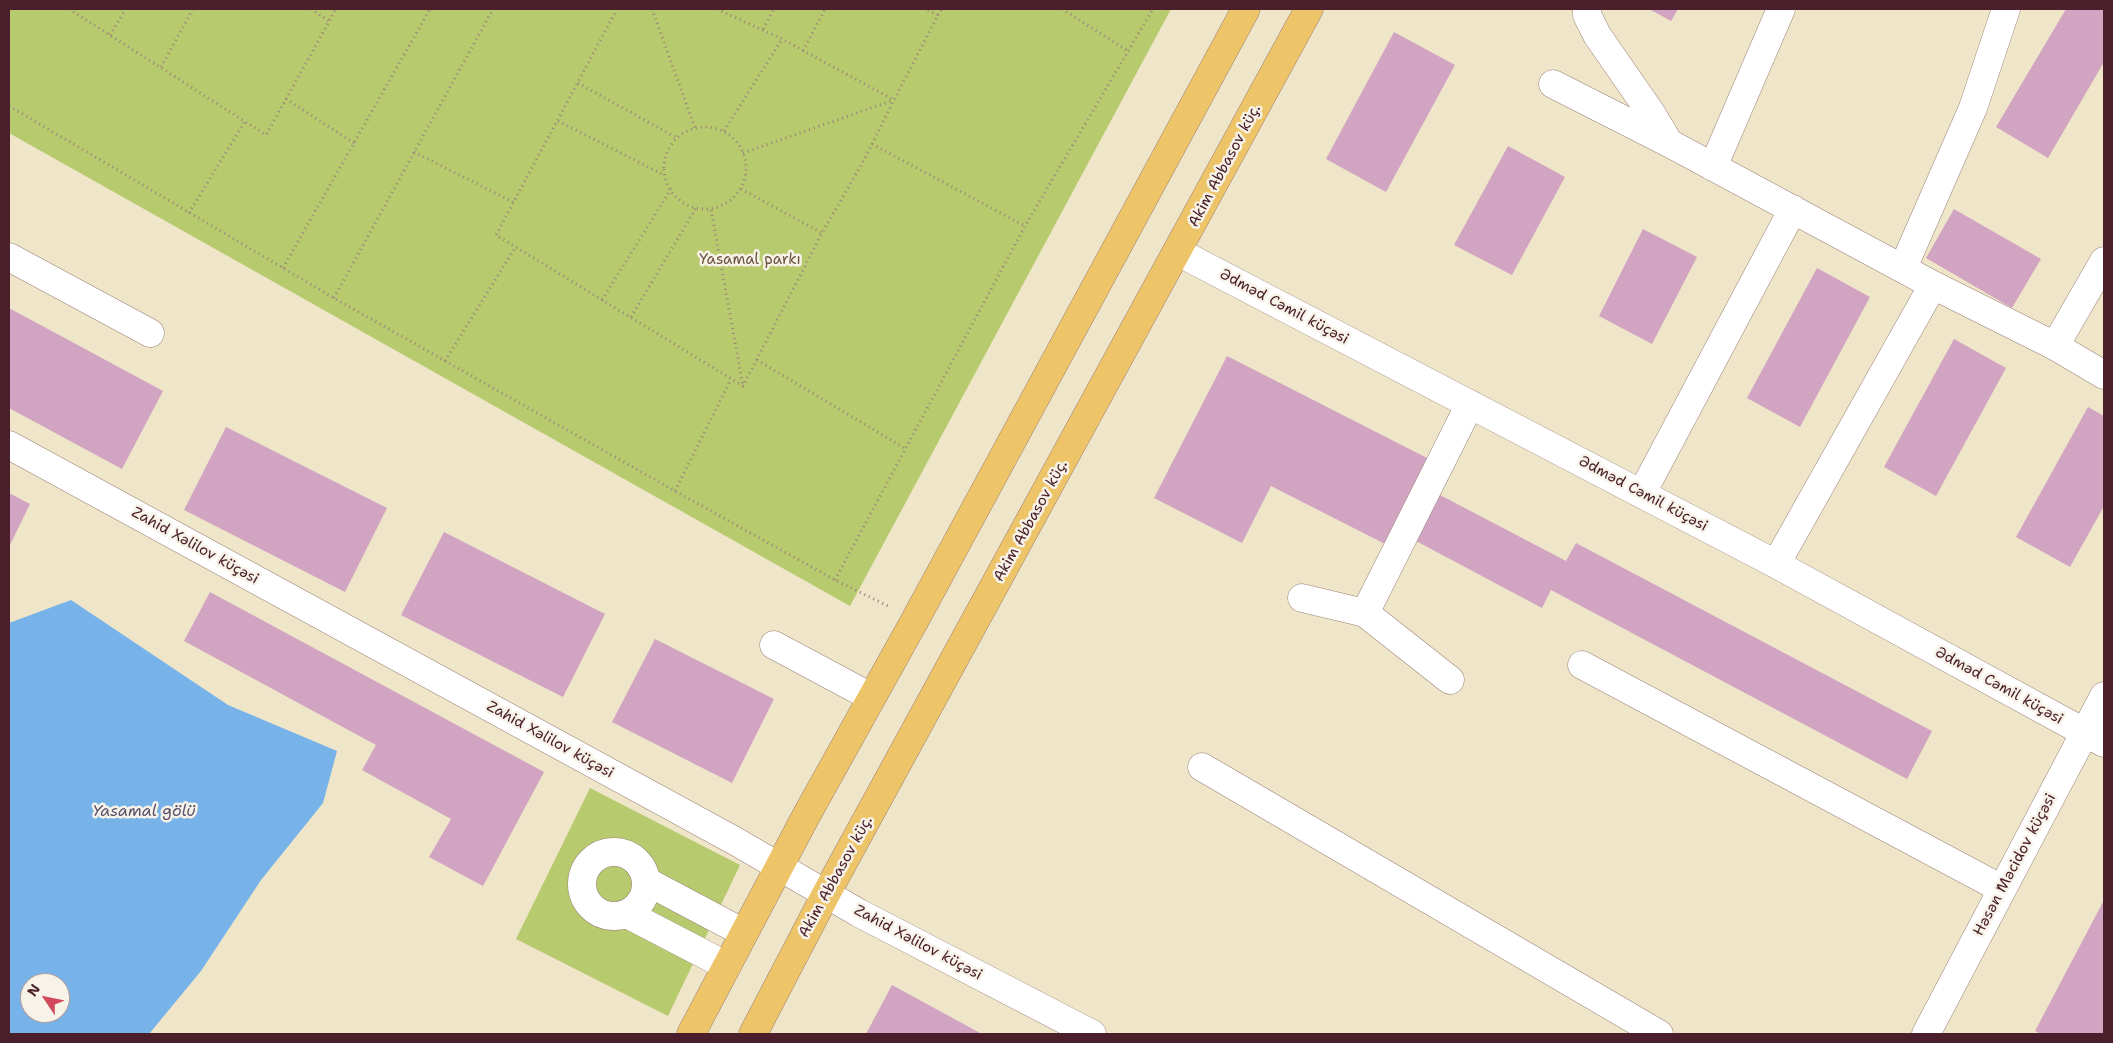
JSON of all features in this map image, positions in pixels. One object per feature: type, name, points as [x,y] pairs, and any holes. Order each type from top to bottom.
[{"type":"main road","points":[[691,1034],[778,867],[915,620],[1246,9]]},
{"type":"main road","name":"Akim Abbasov küç.","points":[[752,1034],[826,894],[1309,9]]},
{"type":"street","points":[[1586,9],[1597,35],[1651,113],[1668,143]]},
{"type":"street","points":[[1713,167],[1781,9]]},
{"type":"street","points":[[1903,268],[1973,108],[2006,9]]},
{"type":"street","points":[[1553,84],[1793,209],[1933,285],[2055,346],[2104,374]]},
{"type":"street","points":[[1642,493],[1793,209]]},
{"type":"street","name":"Ədməd Cəmil küçəsi","points":[[1178,252],[1776,564],[2094,738]]},
{"type":"street","points":[[9,257],[150,334]]},
{"type":"street","points":[[2055,346],[2104,261]]},
{"type":"street","points":[[1776,564],[1933,285]]},
{"type":"street","points":[[1365,613],[1470,404]]},
{"type":"street","name":"Zahid Xəlilov küçəsi","points":[[9,445],[826,894],[1092,1034]]},
{"type":"street","points":[[1302,598],[1365,613],[1450,680]]},
{"type":"street","points":[[774,645],[871,697]]},
{"type":"street","points":[[1582,665],[2002,889]]},
{"type":"street","name":"Həsən Məcidov küçəsi","points":[[1926,1034],[2002,889],[2094,738],[2104,696]]},
{"type":"street","points":[[1202,767],[1659,1034]]},
{"type":"street","points":[[609,852],[620,852],[639,862],[644,871],[646,881],[642,901],[627,914],[617,917],[606,916],[596,912],[588,904],[583,894],[581,883],[586,867],[598,856],[609,852]]},
{"type":"street","points":[[646,881],[744,933]]},
{"type":"street","points":[[627,914],[726,966]]},
{"type":"path","points":[[70,9],[266,134],[336,9]]},
{"type":"path","points":[[110,35],[126,9]]},
{"type":"path","points":[[161,67],[193,9]]},
{"type":"path","points":[[311,9],[330,21]]},
{"type":"path","points":[[283,268],[430,9]]},
{"type":"path","points":[[334,298],[493,9]]},
{"type":"path","points":[[617,9],[496,235],[743,386]]},
{"type":"path","points":[[652,9],[695,128]]},
{"type":"path","points":[[718,9],[782,39],[894,100]]},
{"type":"path","points":[[762,29],[774,9]]},
{"type":"path","points":[[803,51],[825,9]]},
{"type":"path","points":[[926,9],[938,15]]},
{"type":"path","points":[[937,9],[938,15]]},
{"type":"path","points":[[743,386],[822,233],[872,144],[942,9]]},
{"type":"path","points":[[1062,9],[1128,51]]},
{"type":"path","points":[[835,580],[1025,226],[1153,9]]},
{"type":"path","points":[[724,131],[782,39]]},
{"type":"path","points":[[578,84],[677,138]]},
{"type":"path","points":[[286,99],[354,142]]},
{"type":"path","points":[[743,153],[894,100]]},
{"type":"path","points":[[9,106],[334,298],[445,361],[835,580],[915,620]]},
{"type":"path","points":[[189,213],[245,120]]},
{"type":"path","points":[[558,122],[664,175]]},
{"type":"path","points":[[708,126],[724,131],[732,136],[743,153],[746,172],[741,189],[735,196],[711,210],[696,208],[683,203],[671,189],[664,175],[667,154],[677,138],[695,128],[708,126]]},
{"type":"path","points":[[872,144],[1025,226]]},
{"type":"path","points":[[414,152],[513,202]]},
{"type":"path","points":[[602,300],[671,189]]},
{"type":"path","points":[[741,189],[822,233]]},
{"type":"path","points":[[631,318],[696,208]]},
{"type":"path","points":[[711,210],[743,386]]},
{"type":"path","points":[[445,361],[515,248]]},
{"type":"path","points":[[757,360],[906,449]]},
{"type":"path","points":[[675,491],[731,379]]},
{"type":"green space","name":"Yasamal parkı","points":[[9,9],[1171,9],[850,606],[9,133]]},
{"type":"green space","points":[[590,788],[740,865],[668,1016],[516,939]]},
{"type":"water","name":"Yasamal gölü","points":[[71,600],[228,705],[337,751],[323,803],[261,880],[201,971],[149,1034],[9,1034],[9,623]]},
{"type":"building","points":[[1649,9],[1678,9],[1671,21]]},
{"type":"building","points":[[2066,9],[2104,9],[2104,62],[2048,158],[1996,127]]},
{"type":"building","points":[[1394,32],[1455,65],[1386,192],[1326,159]]},
{"type":"building","points":[[1508,146],[1565,177],[1512,275],[1454,245]]},
{"type":"building","points":[[1954,209],[2041,259],[2012,308],[1926,258]]},
{"type":"building","points":[[1643,229],[1697,257],[1652,344],[1599,316]]},
{"type":"building","points":[[1817,268],[1870,297],[1800,427],[1747,398]]},
{"type":"building","points":[[9,308],[163,391],[122,469],[9,408]]},
{"type":"building","points":[[1954,339],[2006,368],[1936,496],[1884,467]]},
{"type":"building","points":[[1227,356],[1429,459],[1385,544],[1271,486],[1242,543],[1154,498]]},
{"type":"building","points":[[2088,407],[2104,416],[2104,506],[2070,567],[2016,537]]},
{"type":"building","points":[[226,427],[387,508],[345,592],[184,510]]},
{"type":"building","points":[[9,493],[30,504],[9,547]]},
{"type":"building","points":[[1440,495],[1566,561],[1576,543],[1932,731],[1907,779],[1551,590],[1542,608],[1416,541]]},
{"type":"building","points":[[444,532],[605,614],[563,697],[401,615]]},
{"type":"building","points":[[210,592],[544,772],[483,886],[429,857],[451,819],[362,770],[376,745],[184,641]]},
{"type":"building","points":[[655,639],[774,699],[732,783],[612,722]]},
{"type":"building","points":[[2104,900],[2104,1034],[2041,1034],[2035,1031]]},
{"type":"building","points":[[892,985],[982,1034],[866,1034]]}]
